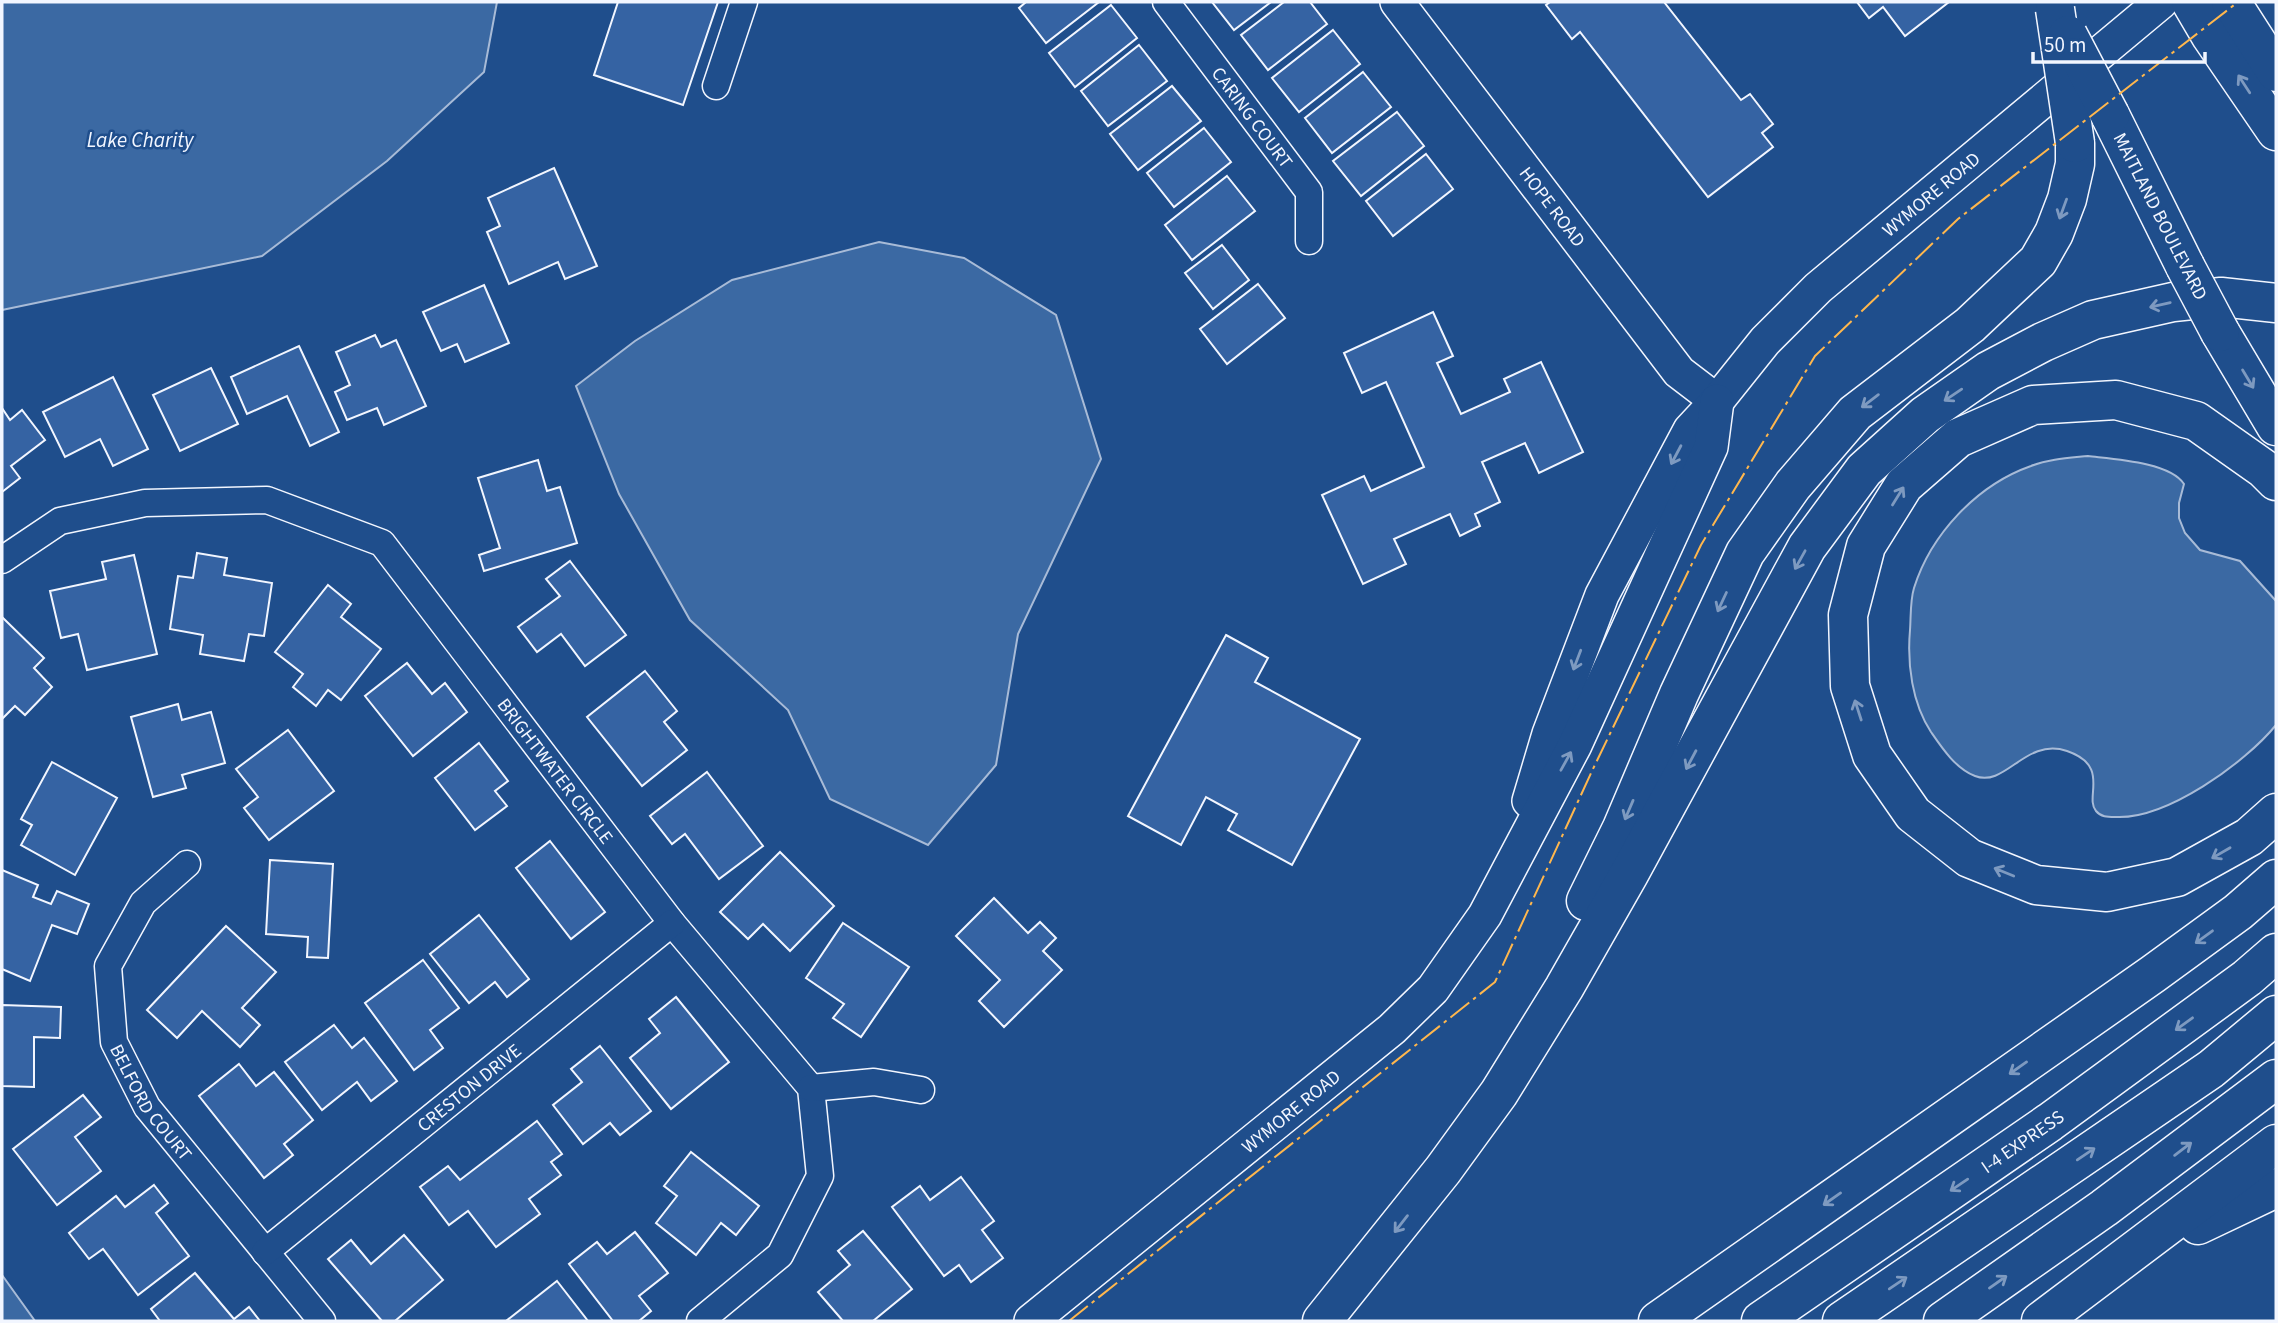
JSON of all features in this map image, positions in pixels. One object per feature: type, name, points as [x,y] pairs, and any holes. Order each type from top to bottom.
[{"type":"highway","points":[[2191,2],[2276,25]]},
{"type":"highway","points":[[1443,1170],[1552,972],[1622,828],[1679,694],[1745,553],[1793,485],[1855,413],[1970,325],[2038,261],[2054,233],[2067,199],[2075,164],[2075,142],[2053,5]]},
{"type":"highway","name":"MAITLAND BOULEVARD","points":[[2053,5],[2185,267],[2276,426]]},
{"type":"highway","points":[[2236,14],[2276,72]]},
{"type":"highway","points":[[2236,14],[2276,131]]},
{"type":"highway","points":[[1322,1321],[1443,1170],[1499,1093],[1564,988],[1629,874],[1807,547],[1864,470],[1925,415],[1988,371],[2093,320],[2173,302],[2221,297],[2276,303]]},
{"type":"highway","points":[[2276,481],[2264,469],[2196,421],[2116,400],[2033,405],[1958,438],[1904,485],[1866,546],[1848,615],[1850,687],[1872,755],[1913,814],[1969,858],[2036,885],[2107,892],[2177,877],[2249,837],[2276,813]]},
{"type":"highway","points":[[1658,1321],[2153,974],[2238,912],[2276,879]]},
{"type":"highway","name":"I-4 EXPRESS","points":[[1761,1321],[2050,1122],[2247,978],[2276,953]]},
{"type":"highway","points":[[1842,1321],[2211,1069],[2276,1015]]},
{"type":"highway","points":[[1942,1321],[2104,1208],[2276,1079]]},
{"type":"highway","points":[[2041,1321],[2276,1144]]},
{"type":"highway","points":[[2073,1299],[2198,1224],[2276,1188]]},
{"type":"main road","name":"HOPE ROAD","points":[[1397,2],[1679,372],[1717,401]]},
{"type":"main road","name":"WYMORE ROAD","points":[[1031,1321],[1392,1029],[1428,995],[1485,915],[1575,746],[1711,447],[1717,401],[1765,341],[1818,288],[2161,2]]},
{"type":"street","points":[[716,86],[744,2]]},
{"type":"street","name":"CARING COURT","points":[[1166,2],[1309,192],[1308,241]]},
{"type":"street","name":"BRIGHTWATER CIRCLE","points":[[2,560],[60,521],[145,503],[267,500],[382,543],[672,923],[811,1088]]},
{"type":"street","name":"BELFORD COURT","points":[[187,863],[142,903],[108,966],[114,1042],[147,1107],[322,1321]]},
{"type":"street","name":"CRESTON DRIVE","points":[[265,1252],[672,923]]},
{"type":"street","points":[[700,1321],[780,1255],[820,1176],[811,1088],[874,1082],[921,1090]]},
{"type":"water","name":"Lake Charity","points":[[2,2],[497,2],[484,72],[387,161],[262,256],[2,310]]},
{"type":"water","points":[[879,242],[964,258],[1056,315],[1101,459],[1018,634],[996,765],[928,845],[830,799],[788,710],[690,620],[619,494],[576,386],[635,341],[732,280]]},
{"type":"water","points":[[2088,456],[2154,466],[2177,477],[2184,484],[2179,503],[2179,518],[2185,533],[2200,550],[2240,561],[2276,601],[2276,725],[2225,772],[2180,799],[2135,815],[2109,817],[2098,813],[2093,805],[2094,781],[2088,765],[2080,757],[2067,751],[2039,751],[2007,770],[1986,778],[1968,773],[1945,751],[1931,732],[1919,709],[1910,670],[1913,593],[1922,568],[1944,531],[1975,499],[2011,474],[2045,462]]},
{"type":"water","points":[[2,1275],[35,1321],[2,1321]]},
{"type":"building","points":[[618,2],[718,2],[683,105],[594,75]]},
{"type":"building","points":[[1026,2],[1099,2],[1046,43],[1019,8]]},
{"type":"building","points":[[1212,2],[1271,2],[1234,30]]},
{"type":"building","points":[[1284,2],[1310,2],[1327,24],[1268,70],[1241,35]]},
{"type":"building","points":[[1550,2],[1664,2],[1741,100],[1750,94],[1773,124],[1762,133],[1773,147],[1708,197],[1580,32],[1572,39],[1546,5]]},
{"type":"building","points":[[1857,2],[1949,2],[1905,36],[1883,7],[1869,18]]},
{"type":"building","points":[[1111,5],[1137,38],[1075,87],[1049,53]]},
{"type":"building","points":[[1333,30],[1360,64],[1299,112],[1272,78]]},
{"type":"building","points":[[1139,45],[1167,81],[1108,126],[1081,91]]},
{"type":"building","points":[[1363,72],[1391,107],[1332,153],[1305,118]]},
{"type":"building","points":[[1172,86],[1201,121],[1138,170],[1110,134]]},
{"type":"building","points":[[1397,112],[1424,146],[1361,196],[1333,161]]},
{"type":"building","points":[[1204,128],[1231,162],[1174,207],[1147,173]]},
{"type":"building","points":[[1426,154],[1453,189],[1393,236],[1366,201]]},
{"type":"building","points":[[554,168],[597,266],[565,279],[558,262],[509,284],[487,232],[500,226],[488,198]]},
{"type":"building","points":[[1227,176],[1255,211],[1192,260],[1165,225]]},
{"type":"building","points":[[1222,245],[1249,280],[1213,309],[1185,273]]},
{"type":"building","points":[[1258,284],[1285,318],[1227,364],[1200,329]]},
{"type":"building","points":[[484,285],[509,343],[465,362],[457,344],[441,351],[423,312]]},
{"type":"building","points":[[1433,312],[1453,356],[1437,363],[1461,414],[1510,392],[1504,379],[1541,362],[1583,452],[1539,473],[1525,443],[1482,462],[1500,502],[1475,514],[1480,526],[1460,536],[1450,514],[1394,539],[1406,564],[1363,584],[1322,495],[1364,476],[1371,491],[1424,467],[1386,382],[1362,393],[1344,353]]},
{"type":"building","points":[[375,335],[381,347],[396,340],[426,406],[384,425],[377,408],[347,420],[335,392],[350,385],[336,352]]},
{"type":"building","points":[[299,346],[339,432],[310,446],[287,396],[247,414],[231,377]]},
{"type":"building","points":[[211,368],[238,424],[180,451],[153,395]]},
{"type":"building","points":[[113,377],[148,449],[113,466],[100,439],[65,457],[43,412]]},
{"type":"building","points":[[2,408],[10,420],[22,410],[45,440],[11,466],[20,478],[2,492]]},
{"type":"building","points":[[538,460],[547,491],[560,487],[577,543],[484,571],[479,555],[500,548],[478,478]]},
{"type":"building","points":[[197,553],[227,558],[224,575],[272,583],[264,636],[249,634],[244,661],[200,654],[203,635],[170,629],[178,576],[193,578]]},
{"type":"building","points":[[134,555],[157,654],[87,670],[78,634],[61,638],[50,591],[106,579],[102,562]]},
{"type":"building","points":[[570,561],[626,635],[585,666],[561,634],[537,652],[518,627],[560,596],[546,579]]},
{"type":"building","points":[[328,585],[351,604],[341,617],[381,649],[341,700],[328,690],[316,706],[293,687],[303,674],[275,652]]},
{"type":"building","points":[[2,617],[44,658],[34,668],[52,687],[25,715],[15,706],[2,719]]},
{"type":"building","points":[[1226,635],[1268,658],[1255,682],[1360,739],[1292,865],[1228,830],[1237,814],[1206,797],[1181,845],[1128,816]]},
{"type":"building","points":[[407,663],[432,694],[445,683],[467,712],[413,756],[365,696]]},
{"type":"building","points":[[645,671],[677,711],[664,722],[687,750],[642,786],[587,717]]},
{"type":"building","points":[[178,704],[182,720],[211,712],[225,763],[182,775],[186,788],[153,797],[131,717]]},
{"type":"building","points":[[288,730],[334,791],[269,840],[244,808],[258,797],[236,769]]},
{"type":"building","points":[[479,743],[508,781],[495,791],[507,806],[475,830],[435,778]]},
{"type":"building","points":[[52,762],[117,798],[75,875],[21,845],[32,825],[21,819]]},
{"type":"building","points":[[707,772],[763,846],[719,879],[685,834],[672,844],[650,816]]},
{"type":"building","points":[[550,841],[605,912],[571,939],[516,868]]},
{"type":"building","points":[[780,852],[834,906],[790,951],[763,924],[748,939],[720,912]]},
{"type":"building","points":[[270,860],[333,864],[328,958],[307,957],[308,937],[266,934]]},
{"type":"building","points":[[2,870],[38,885],[33,897],[51,904],[57,891],[89,904],[77,934],[52,925],[30,981],[2,969]]},
{"type":"building","points":[[994,898],[1028,933],[1040,922],[1056,938],[1043,951],[1062,970],[1004,1027],[979,1001],[1000,980],[956,936]]},
{"type":"building","points":[[479,915],[529,979],[507,997],[495,982],[469,1003],[430,954]]},
{"type":"building","points":[[843,923],[909,967],[861,1037],[833,1018],[844,1004],[806,978]]},
{"type":"building","points":[[226,926],[276,972],[242,1008],[260,1025],[240,1047],[202,1011],[177,1038],[147,1010]]},
{"type":"building","points":[[423,960],[459,1008],[430,1030],[443,1048],[414,1070],[365,1003]]},
{"type":"building","points":[[676,997],[729,1062],[671,1109],[630,1058],[660,1033],[649,1019]]},
{"type":"building","points":[[2,1005],[61,1007],[60,1038],[34,1037],[34,1087],[2,1086]]},
{"type":"building","points":[[334,1025],[352,1048],[364,1038],[397,1081],[371,1101],[357,1082],[322,1110],[285,1062]]},
{"type":"building","points":[[600,1046],[651,1111],[620,1135],[610,1123],[583,1144],[553,1105],[582,1082],[571,1069]]},
{"type":"building","points":[[239,1064],[256,1086],[274,1072],[313,1120],[284,1144],[293,1155],[264,1178],[199,1096]]},
{"type":"building","points":[[83,1095],[101,1117],[75,1137],[101,1171],[57,1205],[13,1149]]},
{"type":"building","points":[[537,1121],[562,1154],[551,1162],[561,1175],[529,1199],[540,1214],[496,1247],[468,1211],[449,1225],[420,1187],[448,1166],[460,1180]]},
{"type":"building","points":[[691,1152],[759,1206],[736,1235],[721,1223],[696,1255],[656,1223],[677,1196],[664,1186]]},
{"type":"building","points":[[961,1177],[994,1221],[982,1230],[1003,1258],[971,1282],[959,1265],[944,1276],[892,1207],[920,1186],[930,1200]]},
{"type":"building","points":[[154,1185],[168,1203],[156,1213],[189,1256],[138,1295],[103,1249],[89,1259],[69,1233],[116,1196],[125,1207]]},
{"type":"building","points":[[863,1231],[912,1289],[873,1321],[843,1321],[818,1292],[850,1265],[838,1251]]},
{"type":"building","points":[[635,1232],[668,1273],[639,1296],[651,1311],[639,1321],[613,1321],[569,1264],[597,1242],[607,1254]]},
{"type":"building","points":[[404,1235],[443,1280],[395,1321],[382,1321],[328,1259],[351,1240],[371,1264]]},
{"type":"building","points":[[195,1273],[234,1319],[249,1307],[260,1321],[160,1321],[151,1309]]},
{"type":"building","points":[[557,1281],[588,1321],[506,1321]]},
{"type":"power","points":[[1069,1321],[1495,982],[1592,771],[1701,545],[1815,356],[1958,219],[2238,2]]}]
